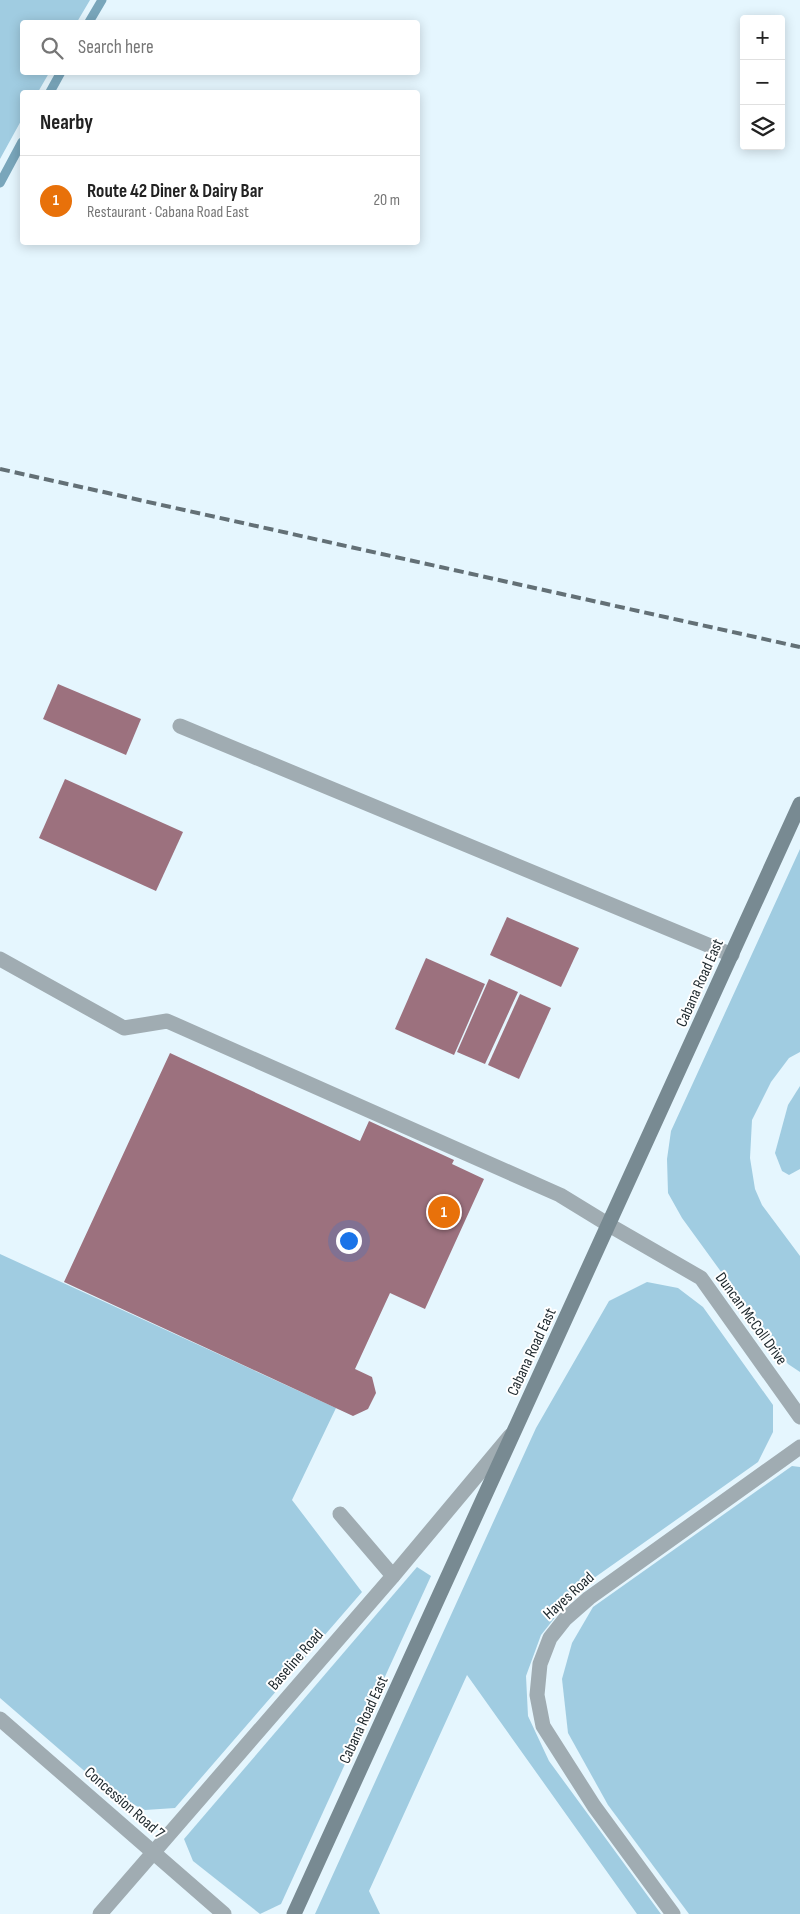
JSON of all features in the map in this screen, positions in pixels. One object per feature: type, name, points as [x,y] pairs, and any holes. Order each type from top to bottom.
[{"type":"main road","name":"Cabana Road East","points":[[294,1914],[800,804]]},
{"type":"street","points":[[180,726],[732,955]]},
{"type":"street","name":"Duncan McColl Drive","points":[[0,959],[124,1028],[167,1020],[560,1195],[701,1278],[800,1417]]},
{"type":"street","name":"Baseline Road","points":[[100,1914],[393,1576],[517,1428]]},
{"type":"street","name":"Hayes Road","points":[[673,1914],[594,1806],[543,1726],[537,1695],[540,1664],[550,1638],[565,1619],[589,1598],[800,1447]]},
{"type":"street","points":[[340,1514],[393,1576]]},
{"type":"street","name":"Concession Road 7","points":[[0,1719],[224,1914]]},
{"type":"shaded area","points":[[0,0],[90,0],[78,20],[20,20],[20,75],[48,75],[39,90],[20,90],[20,123],[0,159]]},
{"type":"shaded area","points":[[800,849],[800,1052],[789,1058],[771,1082],[752,1120],[750,1158],[755,1189],[762,1205],[800,1256],[800,1372],[788,1364],[682,1218],[668,1193],[667,1159],[671,1131]]},
{"type":"shaded area","points":[[800,1086],[800,1169],[789,1175],[782,1171],[775,1153],[788,1105]]},
{"type":"shaded area","points":[[0,1254],[336,1408],[292,1500],[362,1592],[175,1808],[145,1810],[111,1794],[0,1698]]},
{"type":"shaded area","points":[[647,1282],[678,1288],[703,1307],[773,1405],[773,1432],[758,1462],[577,1590],[541,1635],[526,1676],[528,1716],[549,1761],[661,1914],[637,1914],[467,1675],[369,1891],[380,1914],[315,1914],[536,1428],[609,1301]]},
{"type":"shaded area","points":[[792,1466],[800,1467],[800,1914],[689,1914],[608,1805],[568,1733],[562,1679],[572,1643],[593,1607]]},
{"type":"shaded area","points":[[417,1567],[431,1576],[281,1904],[260,1914],[193,1861],[184,1839]]},
{"type":"building","points":[[58,684],[141,719],[126,755],[43,719]]},
{"type":"building","points":[[65,779],[183,832],[156,891],[39,838]]},
{"type":"building","points":[[507,917],[579,948],[561,987],[490,955]]},
{"type":"building","points":[[426,958],[485,984],[454,1055],[395,1029]]},
{"type":"building","points":[[489,979],[518,992],[485,1064],[457,1052]]},
{"type":"building","points":[[520,994],[551,1008],[519,1079],[488,1065]]},
{"type":"building","points":[[170,1053],[360,1141],[369,1121],[454,1160],[452,1164],[484,1179],[425,1309],[390,1293],[355,1369],[372,1377],[376,1393],[368,1409],[353,1416],[64,1282]]},
{"type":"waterway","points":[[90,20],[102,0]]},
{"type":"waterway","points":[[51,90],[59,75]]},
{"type":"waterway","points":[[0,183],[20,146]]},
{"type":"railway","points":[[0,469],[800,647]]},
{"type":"place","name":"Route 42 Diner & Dairy Bar","points":[[444,1212]]}]
